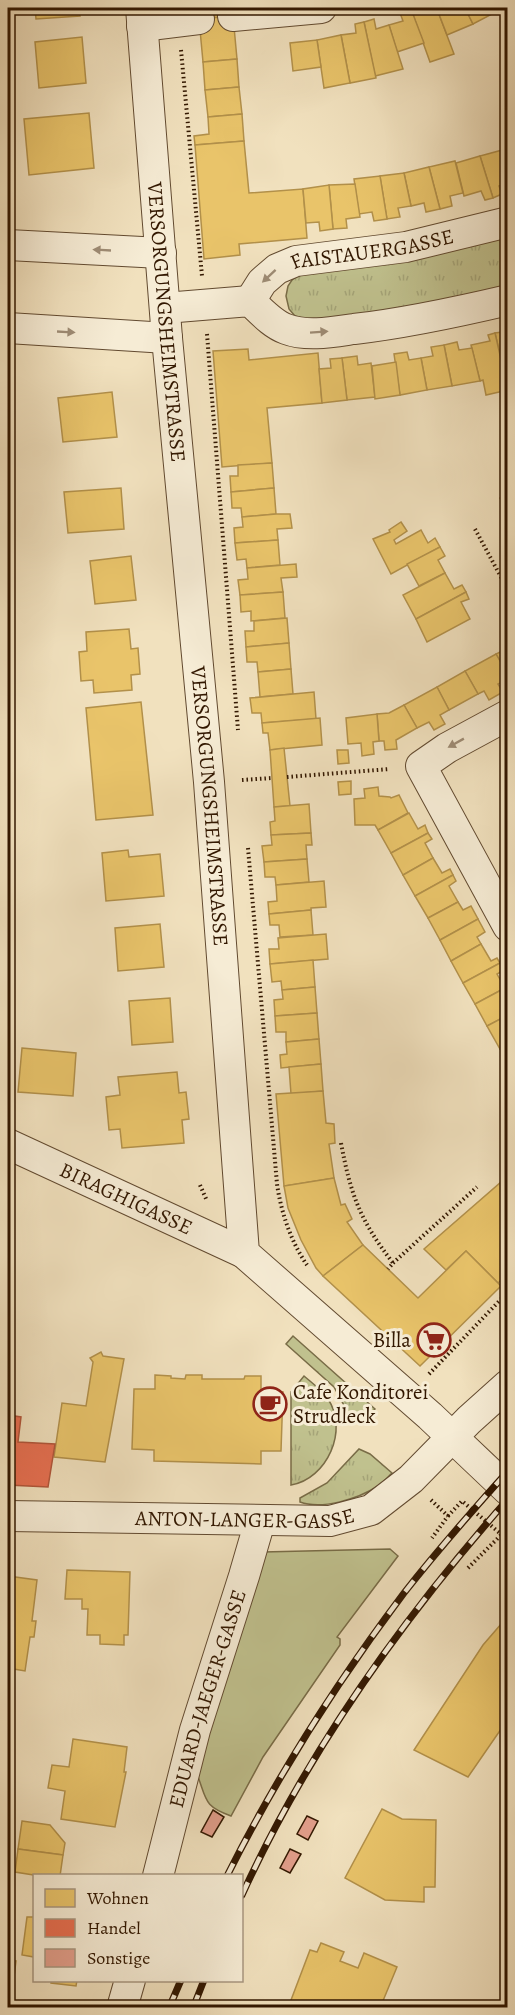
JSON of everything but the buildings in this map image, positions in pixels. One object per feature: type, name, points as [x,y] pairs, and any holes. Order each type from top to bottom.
[{"type":"street","points":[[233,16],[321,8]]},
{"type":"street","points":[[141,17],[189,21]]},
{"type":"street","name":"VERSORGUNGSHEIMSTRASSE","points":[[141,17],[167,338],[209,782],[244,1253]]},
{"type":"street","name":"FAISTAUERGASSE","points":[[250,301],[262,282],[270,275],[277,269],[296,261],[406,247],[507,222]]},
{"type":"street","points":[[8,245],[161,253]]},
{"type":"street","points":[[165,308],[250,301],[272,321],[286,329],[308,333],[384,326],[507,300]]},
{"type":"street","points":[[8,328],[167,338]]},
{"type":"street","points":[[507,715],[447,748],[421,766],[507,926]]},
{"type":"street","name":"BIRAGHIGASSE","points":[[8,1144],[244,1253]]},
{"type":"street","points":[[244,1253],[452,1437],[507,1490]]},
{"type":"street","name":"ANTON-LANGER-GASSE","points":[[8,1516],[330,1521],[371,1510],[411,1479],[507,1385]]},
{"type":"street","name":"EDUARD-JAEGER-GASSE","points":[[158,1874],[195,1730],[260,1521]]},
{"type":"street","points":[[122,2007],[129,1982]]},
{"type":"path","points":[[189,21],[205,304],[238,733]]},
{"type":"path","points":[[475,529],[507,590]]},
{"type":"path","points":[[287,777],[421,766]]},
{"type":"path","points":[[243,792],[242,780],[272,778]]},
{"type":"path","points":[[247,839],[277,1184],[293,1240],[308,1266]]},
{"type":"path","points":[[340,1143],[348,1182],[360,1214],[393,1263]]},
{"type":"path","points":[[388,1269],[477,1187]]},
{"type":"path","points":[[424,1378],[507,1292]]},
{"type":"path","points":[[448,1516],[462,1501],[507,1540]]},
{"type":"path","points":[[468,1568],[507,1528]]},
{"type":"green space","points":[[507,234],[507,286],[444,302],[328,321],[295,316],[289,309],[286,296],[288,286],[300,274]]},
{"type":"green space","points":[[293,1336],[375,1409],[365,1418],[352,1420],[334,1387],[286,1344]]},
{"type":"green space","points":[[304,1376],[328,1399],[334,1411],[335,1438],[331,1451],[315,1473],[304,1481],[291,1485],[291,1392]]},
{"type":"green space","points":[[359,1449],[370,1454],[392,1473],[378,1486],[350,1499],[319,1505],[300,1502],[300,1498],[327,1483]]},
{"type":"green space","points":[[390,1549],[398,1556],[337,1637],[340,1639],[340,1645],[263,1757],[231,1816],[215,1809],[207,1801],[197,1774],[263,1552]]},
{"type":"railway","points":[[228,1874],[287,1766],[355,1661],[416,1577],[508,1471]]},
{"type":"railway","points":[[243,1893],[297,1789],[327,1737],[360,1687],[431,1591],[508,1499]]},
{"type":"railway","points":[[169,2008],[180,1982]]},
{"type":"railway","points":[[193,2008],[203,1982]]},
{"type":"place","name":"Billa","points":[[434,1340]]},
{"type":"place","name":"Cafe Konditorei Strudleck","points":[[270,1404]]}]
